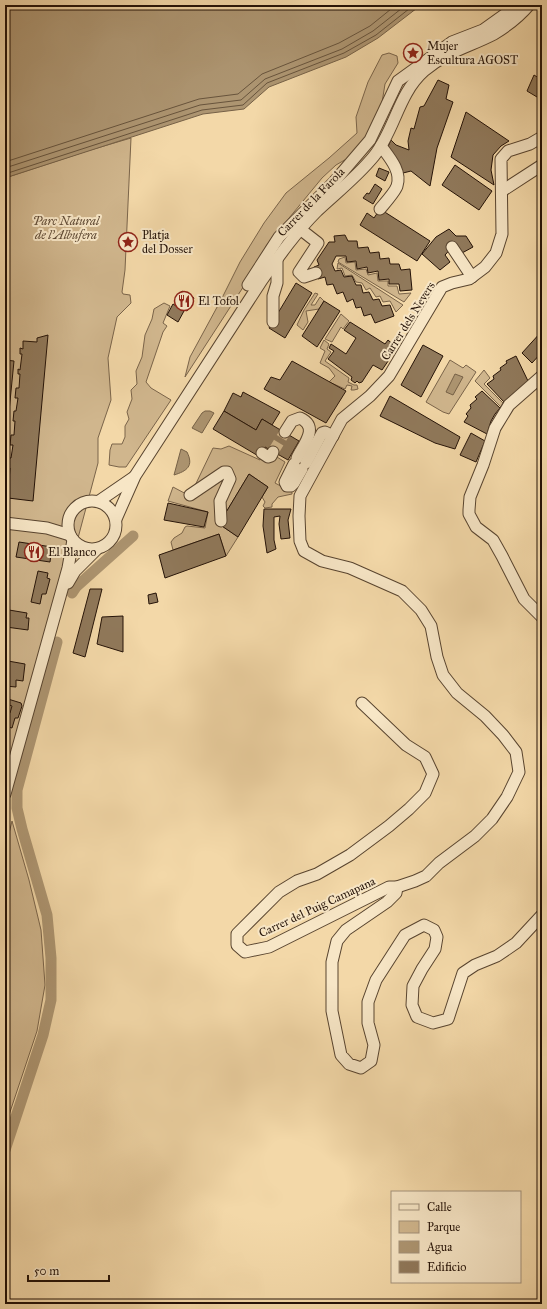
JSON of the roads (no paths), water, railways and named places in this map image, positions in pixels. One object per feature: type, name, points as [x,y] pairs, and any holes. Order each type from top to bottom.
[{"type":"street","points":[[248,285],[279,237],[334,182],[370,140],[398,81],[452,42],[483,30],[516,5]]},
{"type":"street","name":"Carrer de la Farola","points":[[135,476],[277,259],[300,229],[365,166],[381,146],[404,96],[423,72],[448,53],[485,38],[503,28],[513,21],[529,5]]},
{"type":"street","name":"Carrer dels Nevers","points":[[398,887],[426,876],[439,863],[474,836],[492,819],[507,796],[519,772],[516,752],[503,735],[485,716],[456,693],[443,675],[437,657],[431,626],[421,610],[402,591],[350,568],[322,561],[304,551],[300,541],[300,496],[342,419],[370,396],[389,376],[442,287],[452,282],[469,279],[485,267],[496,252],[502,234],[501,159],[508,151],[530,144],[542,136]]},
{"type":"street","points":[[380,209],[397,186],[398,176],[395,166],[381,146]]},
{"type":"street","points":[[502,191],[542,165]]},
{"type":"street","points":[[300,229],[318,243],[299,272],[304,277],[316,273]]},
{"type":"street","points":[[452,247],[472,277]]},
{"type":"street","points":[[273,322],[273,296],[277,283],[277,259]]},
{"type":"street","points":[[542,376],[509,405],[495,428],[483,465],[470,497],[469,510],[469,514],[476,527],[492,540],[502,556],[524,599],[542,617]]},
{"type":"street","points":[[285,432],[292,421],[300,418],[305,420],[310,428],[300,463],[322,433],[325,432],[332,436]]},
{"type":"street","points":[[262,453],[268,457],[274,452]]},
{"type":"street","points":[[190,495],[224,472],[227,472],[230,479],[220,501],[221,521]]},
{"type":"street","points":[[99,501],[135,476]]},
{"type":"street","points":[[116,519],[135,476]]},
{"type":"street","points":[[5,794],[68,568],[71,537],[68,526],[69,516],[78,505],[84,502],[92,500],[99,501],[110,508],[116,519],[117,527],[115,534],[111,541],[97,549],[75,571],[60,598]]},
{"type":"street","points":[[46,528],[69,516]]},
{"type":"street","points":[[5,523],[46,528],[71,537],[83,547],[97,549]]},
{"type":"street","name":"Carrer del Puig Camapana","points":[[362,703],[406,745],[425,757],[433,774],[425,793],[389,826],[350,855],[317,874],[297,881],[278,892],[237,934],[237,945],[245,952],[269,947],[389,887],[398,887]]},
{"type":"street","points":[[398,887],[396,893],[387,902],[346,930],[337,942],[332,962],[332,1011],[341,1055],[349,1064],[361,1068],[371,1061],[374,1045],[368,1023],[368,1002],[373,987],[405,936],[424,925],[434,930],[437,937],[435,949],[422,968],[413,986],[412,1005],[417,1017],[433,1023],[448,1019],[463,973],[475,965],[497,956],[516,943],[542,915]]},
{"type":"water","points":[[5,5],[421,5],[378,38],[346,57],[269,87],[244,109],[203,114],[5,178]]},
{"type":"water","points":[[455,374],[463,377],[453,395],[446,392]]},
{"type":"water","points":[[205,411],[214,413],[202,433],[192,428]]},
{"type":"water","points":[[181,449],[187,452],[190,461],[186,470],[174,475]]},
{"type":"waterway","points":[[72,593],[76,587],[133,536]]},
{"type":"waterway","points":[[5,1150],[43,1035],[51,1000],[51,958],[47,915],[22,829],[17,808],[17,790],[57,642]]},
{"type":"tunnel","points":[[273,452],[285,432]]},
{"type":"place","name":"Mujer Escultura AGOST","points":[[413,53]]},
{"type":"place","name":"Platja del Dosser","points":[[128,242]]},
{"type":"place","name":"El Tofol","points":[[184,301]]},
{"type":"place","name":"El Blanco","points":[[34,552]]},
{"type":"park label","name":"Parc Natural de l'Albufera","points":[[66,228]]}]
